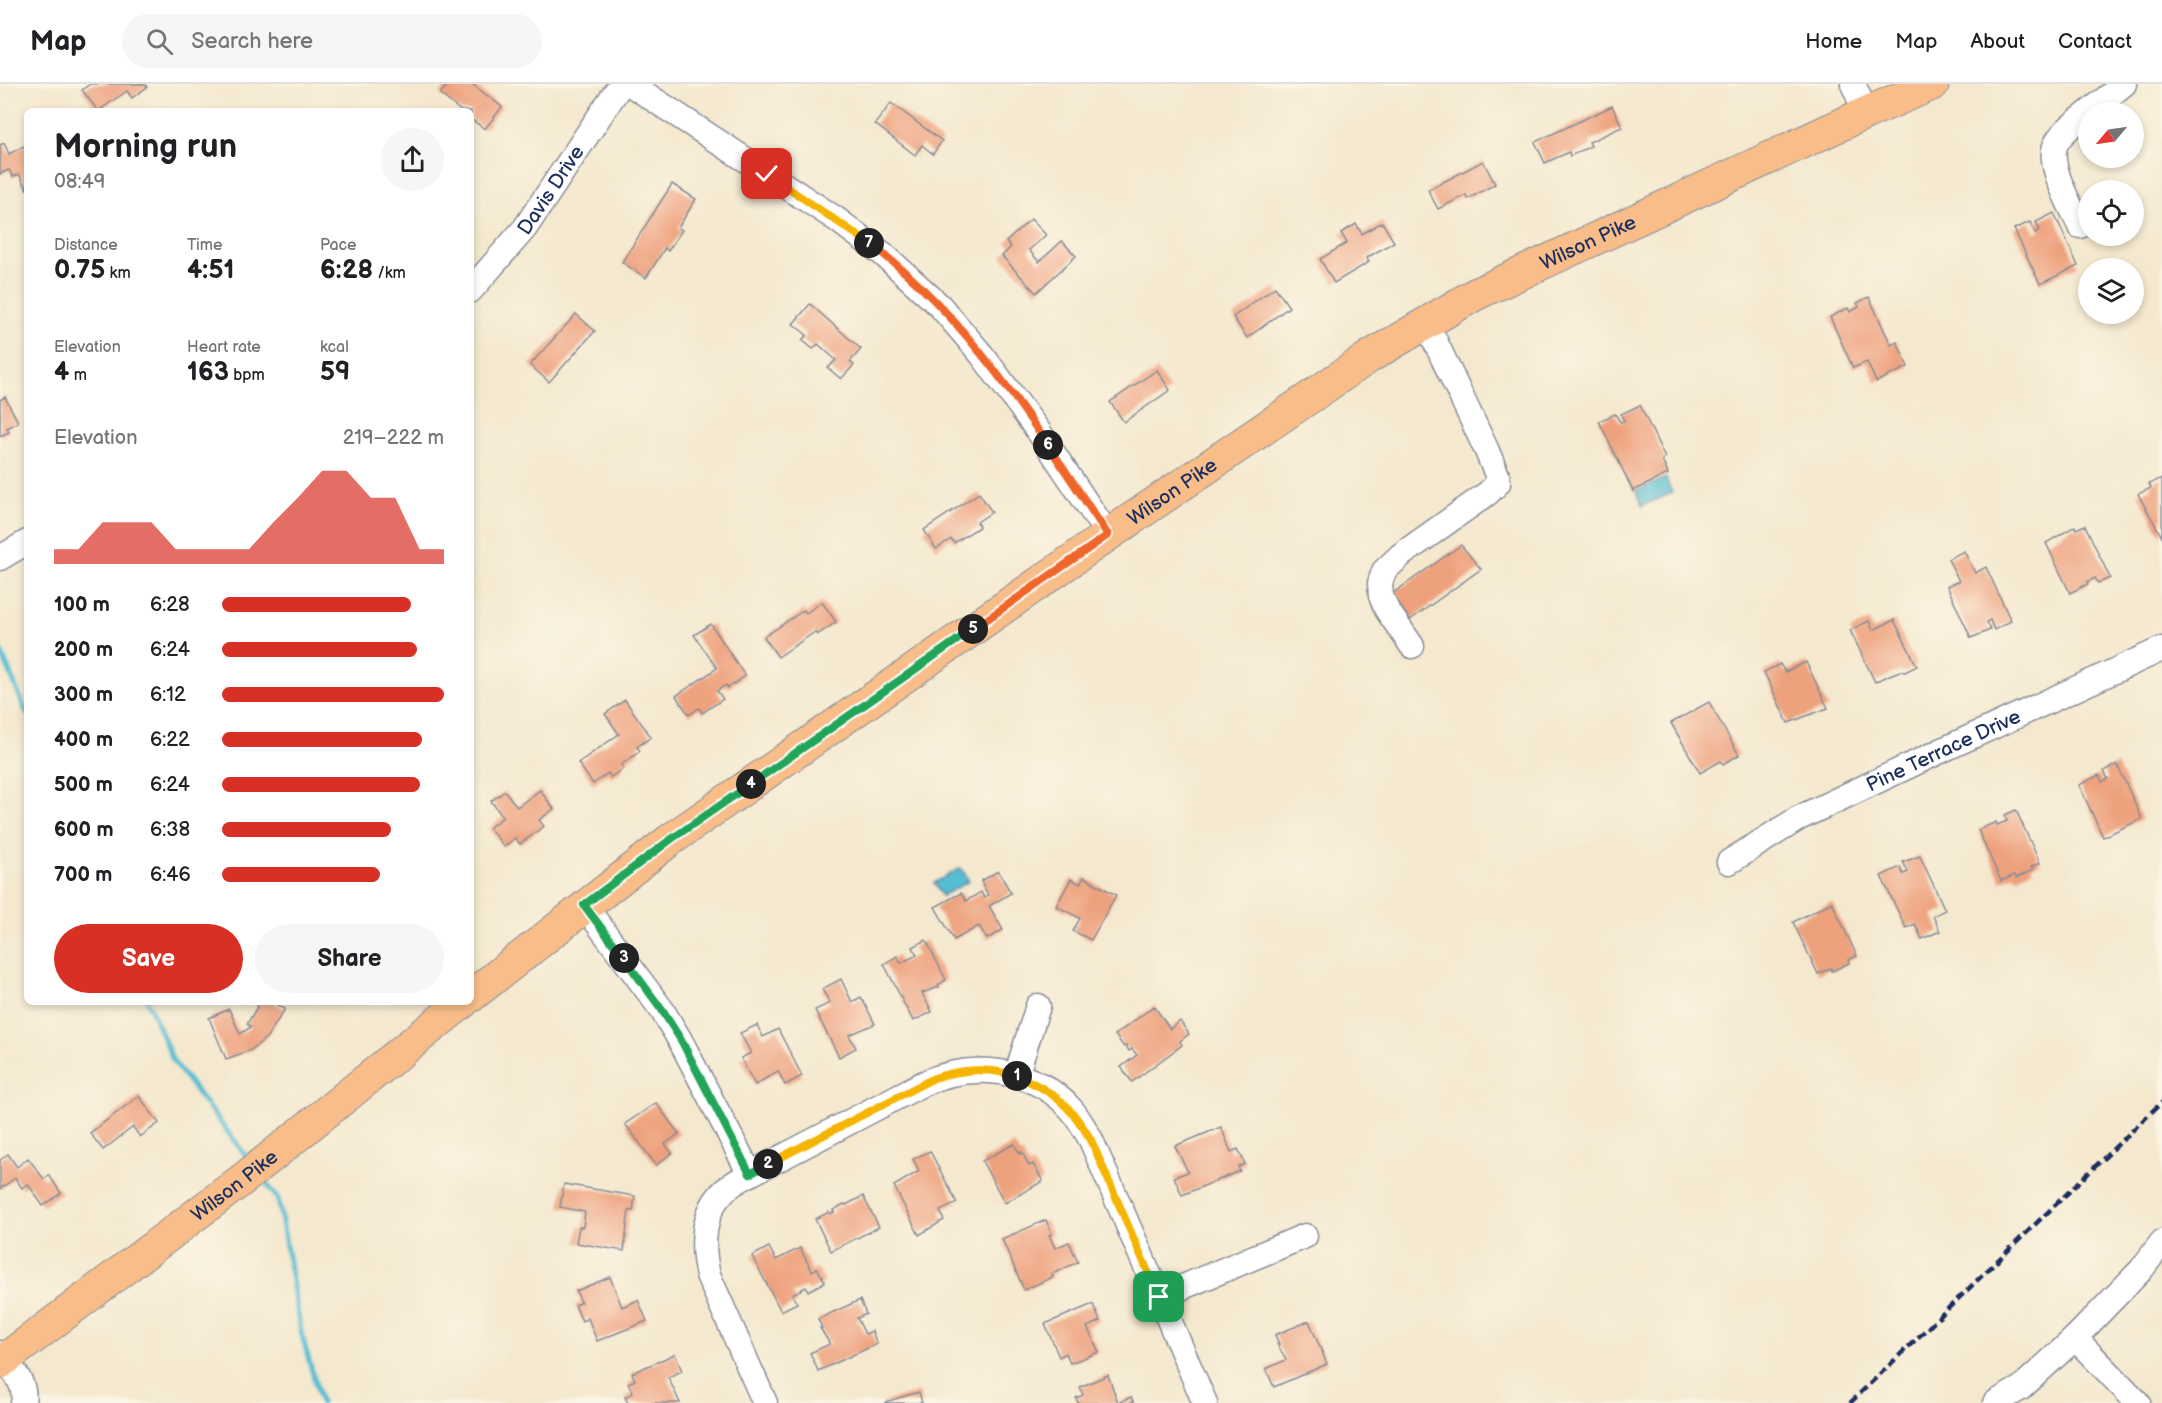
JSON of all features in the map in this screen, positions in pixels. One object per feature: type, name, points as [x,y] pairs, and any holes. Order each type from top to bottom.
[{"type":"main road","name":"Wilson Pike","points":[[474,994],[584,905],[670,840],[1108,535],[1369,357],[1474,295],[1933,84]]},
{"type":"main road","name":"Wilson Pike","points":[[1,1358],[256,1169],[459,1005]]},
{"type":"street","name":"Davis Drive","points":[[474,287],[525,228],[621,84]]},
{"type":"street","points":[[630,84],[836,219],[883,254],[940,306],[982,356],[1039,432],[1108,535]]},
{"type":"street","points":[[1853,84],[1866,113]]},
{"type":"street","points":[[2102,102],[2124,84]]},
{"type":"street","points":[[2078,122],[2065,132],[2055,146],[2054,158],[2056,170],[2078,221]]},
{"type":"street","points":[[1412,645],[1387,610],[1381,596],[1380,583],[1384,571],[1401,555],[1488,493],[1498,483],[1497,474],[1426,322]]},
{"type":"street","points":[[0,558],[24,544]]},
{"type":"street","name":"Pine Terrace Drive","points":[[1729,862],[1799,818],[2162,649]]},
{"type":"street","points":[[584,905],[662,1010],[681,1040],[750,1174]]},
{"type":"street","points":[[1016,1076],[1038,1006]]},
{"type":"street","points":[[765,1403],[708,1275],[703,1248],[709,1215],[716,1201],[728,1188],[750,1174],[934,1078],[959,1071],[978,1070],[991,1070],[1016,1076],[1043,1088],[1070,1108],[1080,1122],[1091,1140],[1204,1403]]},
{"type":"street","points":[[1159,1297],[1305,1236]]},
{"type":"street","points":[[1995,1403],[2029,1396],[2075,1338],[2130,1282],[2162,1242]]},
{"type":"street","points":[[2075,1338],[2138,1403]]},
{"type":"street","points":[[1,1358],[24,1388],[23,1403]]},
{"type":"water","points":[[1666,478],[1672,493],[1642,506],[1636,491]]},
{"type":"water","points":[[961,868],[969,881],[942,896],[934,883]]},
{"type":"building","points":[[90,84],[145,84],[147,87],[132,98],[127,91],[102,108],[96,108],[82,90]]},
{"type":"building","points":[[448,84],[472,84],[502,107],[485,129],[474,121],[474,108],[457,108],[440,94]]},
{"type":"building","points":[[891,103],[942,141],[933,154],[922,145],[915,155],[875,124]]},
{"type":"building","points":[[1612,106],[1622,127],[1589,142],[1591,146],[1570,156],[1569,152],[1545,163],[1535,142]]},
{"type":"building","points":[[4,143],[9,154],[24,146],[24,184],[19,174],[13,177],[9,170],[0,174],[0,145]]},
{"type":"building","points":[[1483,161],[1495,184],[1468,199],[1466,195],[1438,209],[1428,190]]},
{"type":"building","points":[[672,184],[696,199],[678,228],[682,230],[668,251],[665,248],[646,278],[622,262]]},
{"type":"building","points":[[2054,213],[2078,266],[2040,284],[2014,229],[2030,222],[2035,233],[2040,230],[2036,222]]},
{"type":"building","points":[[1031,219],[1046,235],[1029,250],[1039,262],[1062,241],[1076,256],[1036,293],[1002,256],[1011,247],[1006,242]]},
{"type":"building","points":[[1382,222],[1394,242],[1366,258],[1369,262],[1334,283],[1320,259],[1347,243],[1341,233],[1356,224],[1362,234]]},
{"type":"building","points":[[1275,287],[1289,307],[1247,338],[1233,317]]},
{"type":"building","points":[[1869,297],[1891,345],[1897,342],[1908,367],[1876,382],[1867,362],[1853,368],[1830,317],[1848,308],[1850,312],[1859,307],[1857,303]]},
{"type":"building","points":[[810,304],[861,349],[850,362],[854,365],[841,379],[828,368],[836,360],[818,344],[813,349],[802,340],[807,335],[793,324]]},
{"type":"building","points":[[576,314],[595,331],[549,382],[530,365]]},
{"type":"building","points":[[1157,370],[1170,390],[1124,422],[1110,402]]},
{"type":"building","points":[[5,397],[18,422],[7,428],[9,432],[0,436],[0,400]]},
{"type":"building","points":[[1640,405],[1665,458],[1662,460],[1668,474],[1633,491],[1599,421],[1615,414],[1620,422],[1624,421],[1621,414]]},
{"type":"building","points":[[2162,478],[2162,537],[2138,494],[2151,488],[2149,484]]},
{"type":"building","points":[[979,493],[992,512],[977,522],[979,527],[954,543],[951,539],[936,549],[924,530]]},
{"type":"building","points":[[2085,525],[2110,578],[2098,583],[2095,578],[2070,593],[2046,543],[2075,526],[2076,529]]},
{"type":"building","points":[[1461,545],[1481,569],[1410,620],[1392,594]]},
{"type":"building","points":[[1964,551],[1975,573],[1986,567],[2011,621],[1994,630],[1990,620],[1986,622],[1990,630],[1971,638],[1947,586],[1959,581],[1948,559]]},
{"type":"building","points":[[822,602],[836,622],[817,635],[815,632],[778,657],[764,637],[804,610],[806,613]]},
{"type":"building","points":[[1894,620],[1917,666],[1875,682],[1850,630],[1869,621],[1873,630]]},
{"type":"building","points":[[711,624],[745,676],[728,688],[726,685],[717,691],[723,699],[702,713],[699,708],[689,715],[676,696],[717,668],[694,635]]},
{"type":"building","points":[[1806,662],[1828,708],[1788,723],[1764,672],[1780,664],[1785,672]]},
{"type":"building","points":[[625,700],[651,737],[637,747],[640,751],[621,765],[624,768],[611,777],[608,773],[593,784],[578,763],[619,734],[605,714]]},
{"type":"building","points":[[1709,702],[1739,755],[1723,764],[1721,761],[1700,773],[1671,723]]},
{"type":"building","points":[[2117,764],[2142,819],[2103,837],[2079,785],[2099,775],[2102,782],[2108,779],[2104,771]]},
{"type":"building","points":[[540,790],[554,809],[539,820],[544,826],[520,844],[515,838],[504,847],[489,828],[503,817],[491,801],[505,791],[517,807]]},
{"type":"building","points":[[2016,810],[2040,863],[2031,867],[2033,870],[2016,878],[2015,875],[2001,881],[1978,830],[1996,822],[1997,825],[2007,821],[2005,815]]},
{"type":"building","points":[[1920,856],[1945,910],[1933,916],[1940,931],[1922,939],[1915,924],[1906,928],[1881,876],[1900,867],[1903,874],[1908,872],[1903,862]]},
{"type":"building","points":[[998,871],[1011,893],[989,906],[1003,930],[987,939],[979,926],[954,940],[935,907],[961,893],[966,901],[981,892],[984,898],[988,895],[981,881]]},
{"type":"building","points":[[1084,877],[1116,895],[1091,940],[1073,931],[1080,918],[1056,906],[1071,879],[1080,884]]},
{"type":"building","points":[[1832,902],[1857,956],[1848,960],[1849,963],[1832,971],[1831,968],[1818,974],[1793,922]]},
{"type":"building","points":[[926,940],[946,980],[938,985],[939,987],[922,993],[932,1012],[913,1021],[884,964],[897,956],[901,963],[917,955],[913,947]]},
{"type":"building","points":[[841,979],[852,1002],[861,997],[875,1024],[849,1035],[856,1048],[839,1057],[815,1010],[830,1003],[822,989]]},
{"type":"building","points":[[258,1005],[278,1005],[285,1009],[267,1037],[251,1050],[226,1059],[209,1018],[229,1009],[240,1034],[251,1027],[247,1024]]},
{"type":"building","points":[[1154,1006],[1170,1029],[1180,1021],[1189,1034],[1180,1041],[1182,1045],[1132,1082],[1121,1067],[1137,1055],[1132,1049],[1129,1051],[1126,1046],[1124,1047],[1115,1035]]},
{"type":"building","points":[[757,1025],[763,1037],[778,1029],[802,1076],[785,1085],[778,1071],[755,1085],[741,1058],[751,1053],[740,1033]]},
{"type":"building","points":[[139,1096],[159,1123],[140,1137],[133,1127],[103,1150],[90,1133]]},
{"type":"building","points":[[656,1103],[679,1134],[665,1144],[672,1153],[656,1165],[625,1124]]},
{"type":"building","points":[[1221,1127],[1231,1152],[1238,1149],[1245,1164],[1238,1167],[1240,1171],[1182,1195],[1174,1177],[1188,1172],[1175,1146]]},
{"type":"building","points":[[1014,1144],[1020,1154],[1022,1152],[1029,1166],[1033,1164],[1043,1181],[1005,1203],[982,1161]]},
{"type":"building","points":[[930,1151],[957,1203],[940,1211],[944,1220],[919,1235],[894,1186],[919,1171],[913,1159]]},
{"type":"building","points":[[8,1154],[17,1167],[28,1158],[44,1179],[49,1175],[61,1193],[43,1206],[28,1184],[22,1188],[15,1178],[0,1189],[0,1160]]},
{"type":"building","points":[[564,1184],[635,1196],[633,1211],[629,1210],[624,1251],[576,1243],[579,1227],[583,1227],[585,1212],[560,1207]]},
{"type":"building","points":[[863,1196],[879,1227],[831,1251],[815,1219],[829,1212],[830,1214],[834,1212],[833,1210]]},
{"type":"building","points":[[1046,1220],[1055,1248],[1069,1242],[1078,1262],[1052,1274],[1053,1277],[1024,1290],[1002,1239]]},
{"type":"building","points":[[769,1247],[776,1260],[800,1248],[812,1271],[817,1268],[825,1282],[808,1291],[806,1287],[792,1294],[797,1303],[781,1311],[752,1256]]},
{"type":"building","points":[[610,1277],[622,1307],[638,1300],[647,1321],[597,1341],[588,1318],[582,1321],[575,1305],[581,1302],[576,1291]]},
{"type":"building","points":[[860,1300],[866,1314],[857,1318],[865,1334],[872,1331],[877,1344],[818,1371],[810,1353],[830,1344],[820,1328],[822,1328],[818,1319]]},
{"type":"building","points":[[1093,1304],[1100,1321],[1087,1327],[1099,1352],[1070,1363],[1066,1353],[1059,1357],[1045,1324]]},
{"type":"building","points":[[1309,1321],[1327,1364],[1274,1387],[1266,1369],[1286,1360],[1275,1335]]},
{"type":"building","points":[[675,1354],[682,1371],[668,1377],[680,1403],[628,1403],[625,1397],[633,1393],[628,1383],[635,1380],[632,1373]]},
{"type":"building","points":[[1108,1375],[1118,1403],[1078,1403],[1076,1398],[1083,1395],[1080,1387]]},
{"type":"building","points":[[919,1392],[922,1403],[885,1403],[885,1402]]},
{"type":"building","points":[[1131,1397],[1134,1403],[1118,1403]]},
{"type":"waterway","points":[[0,649],[24,707]]},
{"type":"waterway","points":[[149,1005],[173,1061],[250,1161]]},
{"type":"waterway","points":[[261,1176],[278,1199],[301,1332],[321,1403]]},
{"type":"railway","points":[[1850,1403],[2162,1102]]},
{"type":"route","points":[[767,174],[836,219],[883,254],[940,306],[982,356],[1039,432],[1108,535],[670,840],[584,905],[662,1010],[681,1040],[750,1174],[934,1078],[967,1070],[991,1070],[1016,1076],[1030,1081],[1056,1097],[1070,1108],[1080,1122],[1091,1140],[1159,1297]]}]
